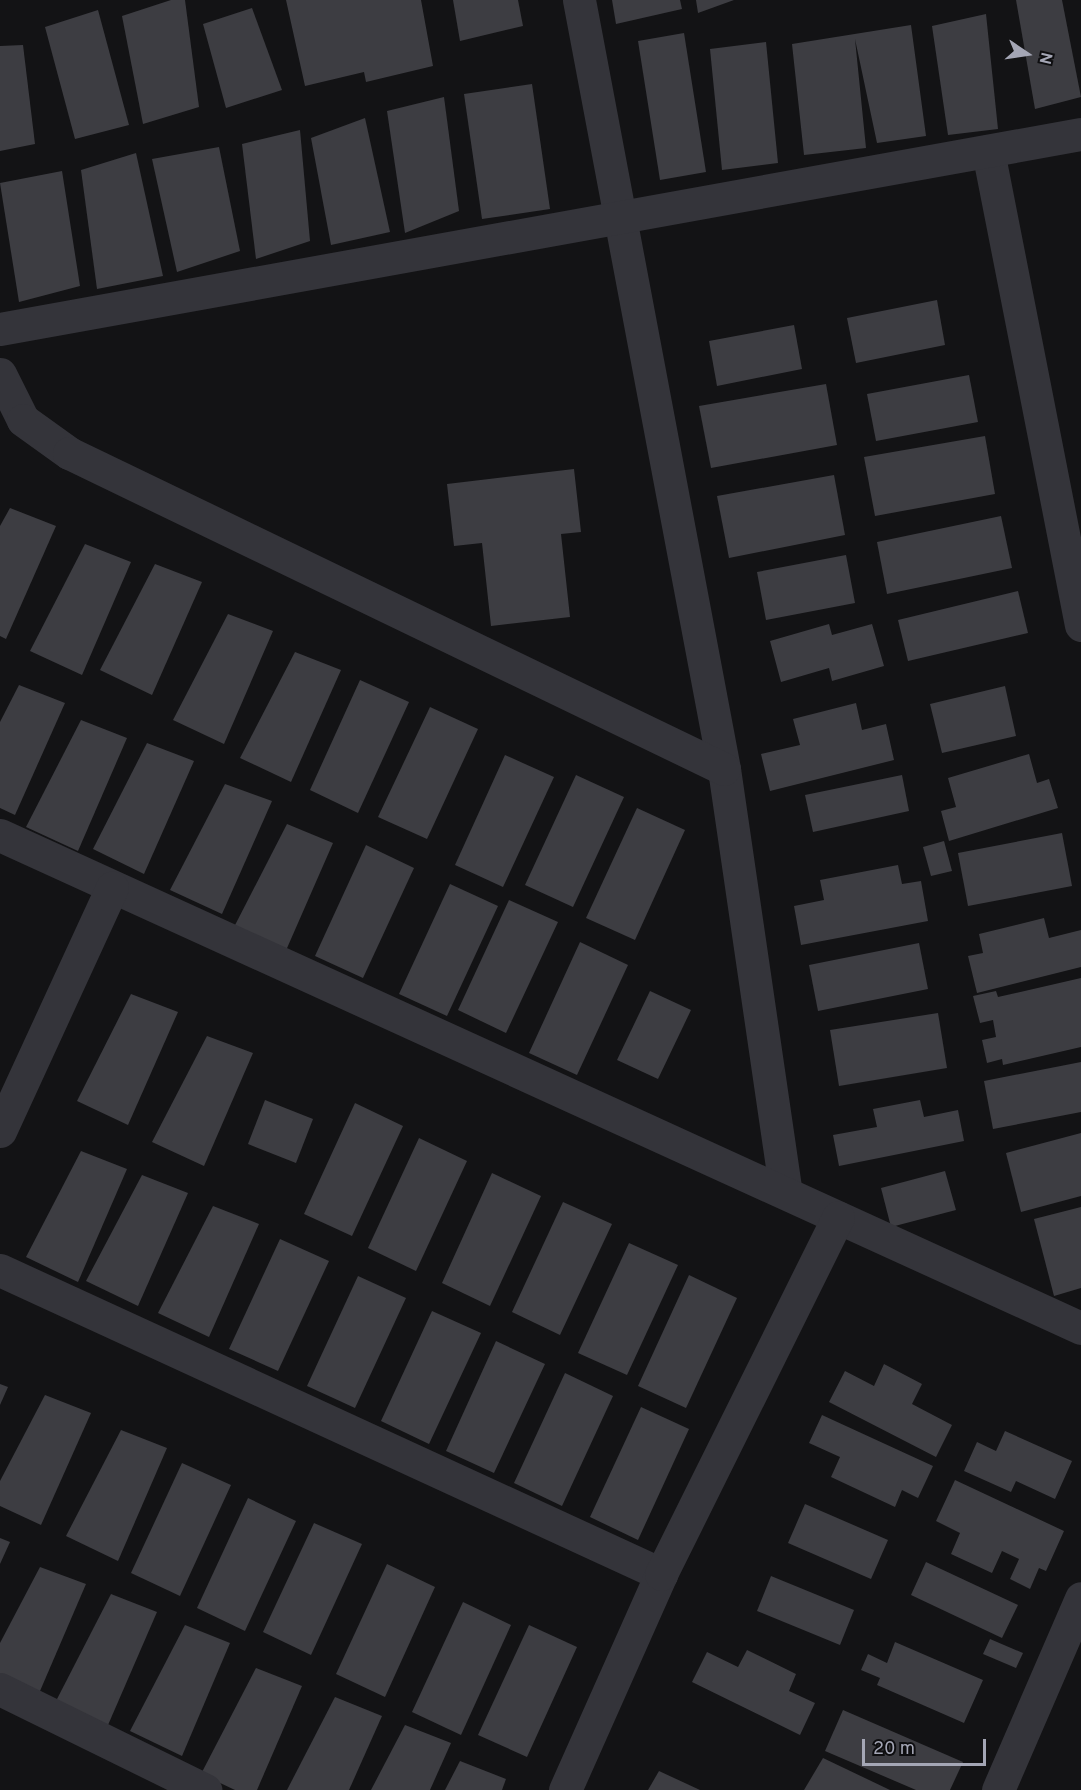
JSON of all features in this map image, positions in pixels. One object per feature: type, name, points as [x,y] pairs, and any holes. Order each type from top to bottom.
[{"type":"street","points":[[579,0],[623,217],[724,769],[786,1192]]},
{"type":"street","points":[[0,329],[1081,134]]},
{"type":"street","points":[[988,151],[1081,625]]},
{"type":"street","points":[[0,374],[23,420],[69,453],[724,769]]},
{"type":"street","points":[[0,835],[1081,1328]]},
{"type":"street","points":[[0,1131],[112,888]]},
{"type":"street","points":[[565,1790],[661,1574],[838,1218]]},
{"type":"street","points":[[0,1270],[661,1574]]},
{"type":"street","points":[[998,1790],[1081,1598]]},
{"type":"street","points":[[0,1689],[205,1790]]},
{"type":"building","points":[[171,0],[185,0],[199,107],[143,124],[122,16]]},
{"type":"building","points":[[286,0],[421,0],[433,66],[366,82],[364,72],[305,86]]},
{"type":"building","points":[[453,0],[518,0],[523,26],[460,41]]},
{"type":"building","points":[[612,0],[680,0],[682,9],[616,24]]},
{"type":"building","points":[[696,0],[734,0],[698,13]]},
{"type":"building","points":[[1016,0],[1062,0],[1081,97],[1035,109]]},
{"type":"building","points":[[252,8],[282,90],[226,108],[203,24]]},
{"type":"building","points":[[98,10],[129,125],[75,139],[45,27]]},
{"type":"building","points":[[986,14],[998,129],[948,135],[932,26]]},
{"type":"building","points":[[911,25],[926,136],[877,143],[855,39],[866,148],[804,155],[792,44]]},
{"type":"building","points":[[684,33],[706,172],[660,180],[638,41]]},
{"type":"building","points":[[766,42],[778,163],[722,170],[710,49]]},
{"type":"building","points":[[23,45],[35,144],[0,151],[0,46]]},
{"type":"building","points":[[532,84],[550,209],[482,219],[464,94]]},
{"type":"building","points":[[444,97],[459,211],[405,233],[387,111]]},
{"type":"building","points":[[365,118],[390,232],[331,245],[311,138]]},
{"type":"building","points":[[300,130],[310,241],[256,259],[242,144]]},
{"type":"building","points":[[219,147],[240,251],[177,272],[152,159]]},
{"type":"building","points":[[136,153],[163,276],[97,289],[81,170]]},
{"type":"building","points":[[62,171],[80,286],[19,302],[0,183]]},
{"type":"building","points":[[937,300],[945,345],[856,363],[847,318]]},
{"type":"building","points":[[794,325],[802,369],[717,386],[709,341]]},
{"type":"building","points":[[969,375],[978,422],[876,441],[867,394]]},
{"type":"building","points":[[826,384],[837,445],[711,468],[699,406]]},
{"type":"building","points":[[985,436],[995,494],[875,516],[864,457]]},
{"type":"building","points":[[574,469],[581,532],[561,534],[570,617],[491,626],[482,543],[454,546],[447,484]]},
{"type":"building","points":[[834,475],[845,535],[729,558],[717,496]]},
{"type":"building","points":[[10,508],[56,526],[6,639],[0,636],[0,526]]},
{"type":"building","points":[[1001,516],[1012,568],[887,594],[877,542]]},
{"type":"building","points":[[85,544],[131,562],[82,675],[30,651]]},
{"type":"building","points":[[846,555],[855,603],[766,620],[757,572]]},
{"type":"building","points":[[155,564],[202,582],[152,695],[100,670]]},
{"type":"building","points":[[1018,591],[1028,633],[908,661],[898,620]]},
{"type":"building","points":[[228,614],[273,631],[224,744],[173,720]]},
{"type":"building","points":[[829,624],[832,635],[872,624],[884,666],[832,681],[829,668],[781,682],[770,641]]},
{"type":"building","points":[[295,652],[341,670],[291,782],[240,758]]},
{"type":"building","points":[[360,680],[409,702],[358,813],[310,790]]},
{"type":"building","points":[[19,685],[65,703],[15,815],[0,808],[0,722]]},
{"type":"building","points":[[1005,686],[1016,736],[942,753],[930,704]]},
{"type":"building","points":[[856,703],[862,730],[886,724],[894,760],[770,791],[761,754],[800,745],[793,719]]},
{"type":"building","points":[[430,707],[478,729],[427,839],[378,817]]},
{"type":"building","points":[[81,720],[127,738],[78,851],[26,827]]},
{"type":"building","points":[[147,743],[194,761],[144,874],[93,849]]},
{"type":"building","points":[[1029,754],[1037,783],[1049,779],[1058,808],[949,841],[941,811],[956,807],[948,778]]},
{"type":"building","points":[[505,755],[554,777],[503,887],[455,865]]},
{"type":"building","points":[[576,775],[624,797],[573,907],[525,885]]},
{"type":"building","points":[[902,775],[909,811],[813,832],[805,795]]},
{"type":"building","points":[[225,784],[272,801],[222,914],[170,890]]},
{"type":"building","points":[[637,808],[685,830],[635,940],[586,918]]},
{"type":"building","points":[[287,824],[333,843],[284,955],[232,931]]},
{"type":"building","points":[[1062,833],[1072,886],[968,906],[958,853]]},
{"type":"building","points":[[944,841],[952,871],[931,876],[923,847]]},
{"type":"building","points":[[366,845],[414,868],[363,978],[315,956]]},
{"type":"building","points":[[898,865],[902,884],[921,881],[928,921],[801,945],[794,906],[824,900],[820,880]]},
{"type":"building","points":[[450,884],[498,906],[447,1016],[399,994]]},
{"type":"building","points":[[509,900],[558,922],[506,1033],[458,1010]]},
{"type":"building","points":[[1044,918],[1049,938],[1081,930],[1081,967],[977,993],[968,956],[983,953],[979,934]]},
{"type":"building","points":[[580,942],[628,965],[577,1075],[529,1053]]},
{"type":"building","points":[[919,943],[928,989],[818,1011],[809,965]]},
{"type":"building","points":[[1081,978],[1081,1047],[1003,1065],[1002,1059],[987,1063],[982,1040],[996,1037],[993,1020],[980,1023],[973,996],[996,991],[998,997]]},
{"type":"building","points":[[650,991],[691,1010],[658,1079],[617,1060]]},
{"type":"building","points":[[131,994],[178,1012],[128,1125],[77,1101]]},
{"type":"building","points":[[938,1013],[947,1068],[839,1086],[830,1030]]},
{"type":"building","points":[[207,1036],[253,1053],[204,1166],[152,1142]]},
{"type":"building","points":[[1081,1062],[1081,1112],[993,1129],[984,1081]]},
{"type":"building","points":[[265,1100],[313,1119],[296,1163],[248,1144]]},
{"type":"building","points":[[920,1100],[924,1117],[958,1110],[964,1141],[839,1166],[833,1135],[877,1127],[873,1109]]},
{"type":"building","points":[[355,1103],[403,1126],[352,1236],[304,1214]]},
{"type":"building","points":[[1081,1133],[1081,1196],[1021,1212],[1006,1153]]},
{"type":"building","points":[[419,1138],[467,1161],[416,1271],[368,1248]]},
{"type":"building","points":[[81,1151],[127,1169],[78,1282],[26,1257]]},
{"type":"building","points":[[945,1171],[956,1210],[891,1227],[881,1188]]},
{"type":"building","points":[[492,1173],[541,1196],[490,1306],[442,1283]]},
{"type":"building","points":[[142,1175],[188,1193],[138,1306],[86,1281]]},
{"type":"building","points":[[563,1202],[612,1224],[560,1335],[512,1312]]},
{"type":"building","points":[[213,1206],[259,1224],[209,1337],[158,1313]]},
{"type":"building","points":[[1081,1207],[1081,1288],[1054,1296],[1034,1219]]},
{"type":"building","points":[[280,1239],[329,1261],[278,1371],[229,1349]]},
{"type":"building","points":[[629,1243],[678,1265],[627,1375],[578,1353]]},
{"type":"building","points":[[689,1275],[737,1298],[686,1408],[638,1386]]},
{"type":"building","points":[[358,1276],[406,1298],[355,1408],[307,1386]]},
{"type":"building","points":[[432,1311],[481,1333],[429,1444],[381,1421]]},
{"type":"building","points":[[496,1341],[545,1364],[494,1473],[446,1451]]},
{"type":"building","points":[[884,1364],[922,1384],[912,1404],[952,1425],[936,1457],[829,1402],[845,1371],[874,1386]]},
{"type":"building","points":[[565,1373],[613,1396],[562,1506],[514,1483]]},
{"type":"building","points":[[0,1384],[8,1387],[0,1405]]},
{"type":"building","points":[[45,1395],[91,1413],[41,1525],[0,1506],[0,1481]]},
{"type":"building","points":[[641,1407],[689,1429],[638,1540],[590,1517]]},
{"type":"building","points":[[822,1415],[933,1466],[918,1498],[902,1490],[895,1507],[831,1477],[840,1457],[809,1443]]},
{"type":"building","points":[[121,1430],[167,1448],[118,1561],[66,1536]]},
{"type":"building","points":[[1005,1431],[1072,1461],[1055,1499],[1016,1481],[1011,1492],[964,1471],[977,1442],[996,1451]]},
{"type":"building","points":[[182,1463],[231,1485],[180,1596],[131,1573]]},
{"type":"building","points":[[955,1480],[1064,1531],[1046,1571],[1039,1568],[1030,1589],[1010,1579],[1019,1559],[1002,1551],[992,1573],[951,1554],[960,1533],[936,1521]]},
{"type":"building","points":[[248,1498],[296,1521],[245,1631],[197,1608]]},
{"type":"building","points":[[805,1504],[888,1540],[871,1579],[788,1543]]},
{"type":"building","points":[[314,1523],[362,1544],[311,1655],[263,1632]]},
{"type":"building","points":[[0,1538],[10,1542],[0,1564]]},
{"type":"building","points":[[926,1562],[1018,1605],[1002,1638],[911,1595]]},
{"type":"building","points":[[387,1564],[435,1587],[385,1697],[336,1674]]},
{"type":"building","points":[[40,1567],[86,1584],[37,1698],[0,1680],[0,1643]]},
{"type":"building","points":[[771,1576],[854,1610],[840,1645],[757,1611]]},
{"type":"building","points":[[111,1594],[157,1612],[108,1725],[56,1701]]},
{"type":"building","points":[[463,1602],[511,1625],[461,1735],[412,1712]]},
{"type":"building","points":[[185,1625],[230,1643],[182,1756],[130,1731]]},
{"type":"building","points":[[529,1625],[577,1647],[527,1757],[478,1735]]},
{"type":"building","points":[[990,1639],[1023,1653],[1016,1668],[983,1654]]},
{"type":"building","points":[[895,1642],[983,1680],[964,1723],[877,1685],[880,1678],[861,1670],[868,1654],[887,1663]]},
{"type":"building","points":[[747,1650],[796,1674],[789,1691],[815,1703],[800,1735],[692,1682],[707,1652],[738,1667]]},
{"type":"building","points":[[256,1668],[302,1686],[257,1790],[235,1790],[201,1774]]},
{"type":"building","points":[[335,1697],[382,1716],[349,1790],[287,1790]]},
{"type":"building","points":[[843,1710],[963,1762],[950,1790],[916,1790],[825,1751]]},
{"type":"building","points":[[405,1725],[451,1743],[430,1790],[371,1790]]},
{"type":"building","points":[[823,1758],[890,1790],[804,1790]]},
{"type":"building","points":[[460,1761],[506,1779],[502,1790],[445,1790]]},
{"type":"building","points":[[659,1771],[700,1790],[648,1790]]}]
